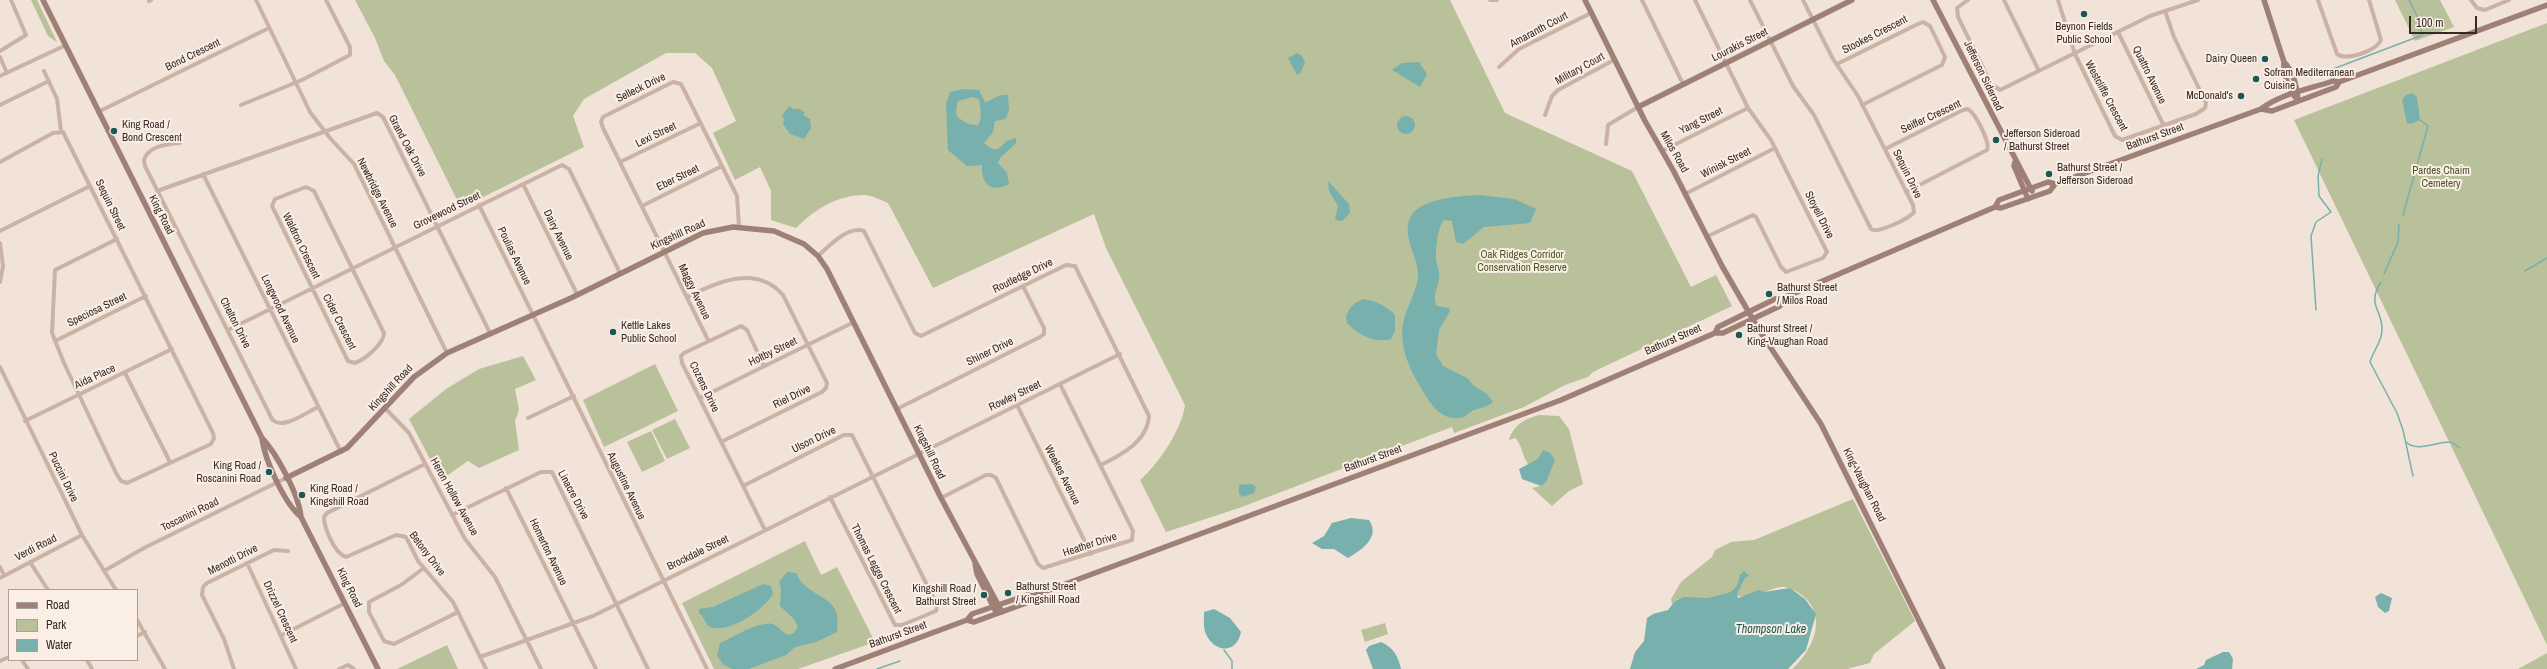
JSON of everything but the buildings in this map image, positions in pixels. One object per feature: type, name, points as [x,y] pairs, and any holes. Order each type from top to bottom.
[{"type":"main road","name":"King Road","points":[[43,0],[64,46],[262,438],[264,451],[291,509],[301,517]]},
{"type":"main road","name":"Milos Road","points":[[1585,0],[1614,60],[1706,237],[1749,311]]},
{"type":"main road","name":"Lourakis Street","points":[[1638,107],[1852,0]]},
{"type":"main road","name":"Jefferson Sideroad","points":[[1933,0],[2015,162],[2019,164],[2034,196]]},
{"type":"main road","points":[[2264,0],[2284,62],[2284,70],[2298,101]]},
{"type":"main road","name":"Bathurst Street","points":[[1715,332],[1718,327],[1775,299],[1783,298],[1994,207],[2001,208],[2028,199],[2050,190],[2055,184],[2261,109],[2268,103],[2333,81],[2339,82],[2547,5]]},
{"type":"main road","name":"Bathurst Street","points":[[2261,109],[2272,111],[2336,88],[2339,82]]},
{"type":"main road","name":"Jefferson Sideroad","points":[[2015,162],[2014,166],[2028,199]]},
{"type":"main road","name":"Bathurst Street","points":[[1994,207],[1998,200],[2048,182],[2055,184]]},
{"type":"main road","name":"Kingshill Road","points":[[286,478],[341,452],[359,437],[414,377],[447,353],[577,294],[703,233],[739,227],[761,228],[783,233],[804,244],[818,256],[831,276],[941,498],[974,561],[977,574],[999,613]]},
{"type":"main road","name":"Bathurst Street","points":[[835,669],[967,620],[972,614],[1027,595],[1033,596],[1561,400],[1715,332],[1723,333],[1780,306],[1783,298]]},
{"type":"main road","name":"King-Vaughan Road","points":[[1749,311],[1821,424],[1943,669]]},
{"type":"main road","name":"King Road","points":[[262,438],[270,446],[300,505],[301,517],[378,669]]},
{"type":"main road","name":"Bathurst Street","points":[[967,620],[974,622],[999,613],[1029,602],[1033,596]]},
{"type":"street","points":[[0,51],[26,35],[11,0]]},
{"type":"street","points":[[256,0],[269,28]]},
{"type":"street","points":[[241,105],[296,82],[348,57],[351,53],[350,47],[326,0]]},
{"type":"street","points":[[1490,0],[1497,0]]},
{"type":"street","points":[[1642,0],[1683,84]]},
{"type":"street","name":"Stoyell Drive","points":[[1695,0],[1748,108],[1775,148],[1826,248],[1826,255],[1790,272],[1784,271],[1756,217],[1753,215],[1706,237]]},
{"type":"street","name":"Sequin Drive","points":[[1750,0],[1792,86],[1814,115],[1871,229],[1879,231],[1912,214],[1914,209],[1862,105],[1837,64],[1803,0]]},
{"type":"street","points":[[1968,0],[1957,8],[1958,17],[1994,88],[2005,89],[2118,32],[2165,11],[2198,0]]},
{"type":"street","points":[[2004,0],[2040,72]]},
{"type":"street","points":[[2058,0],[2075,54]]},
{"type":"street","points":[[2318,0],[2337,54],[2346,57],[2379,45],[2381,40],[2369,0]]},
{"type":"street","points":[[2471,0],[2477,8],[2485,10],[2509,0]]},
{"type":"street","name":"Westcliffe Crescent","points":[[2075,54],[2118,139],[2126,140],[2202,112],[2206,103],[2174,37],[2165,11]]},
{"type":"street","name":"Amaranth Court","points":[[1499,67],[1519,49],[1591,13]]},
{"type":"street","name":"Stookes Crescent","points":[[1837,64],[1918,24],[1923,22],[1930,26],[1946,61],[1942,65],[1862,105]]},
{"type":"street","name":"Newbridge Avenue","points":[[269,28],[310,112],[324,131],[354,164],[447,353]]},
{"type":"street","name":"Bond Crescent","points":[[98,112],[269,28]]},
{"type":"street","name":"Quattro Avenue","points":[[2118,32],[2164,126]]},
{"type":"street","points":[[0,76],[64,46]]},
{"type":"street","points":[[0,57],[7,73]]},
{"type":"street","name":"Military Court","points":[[1545,115],[1552,96],[1558,90],[1614,60]]},
{"type":"street","points":[[0,162],[53,133],[61,131],[57,100],[44,70]]},
{"type":"street","points":[[0,105],[48,81]]},
{"type":"street","name":"Selleck Drive","points":[[664,251],[601,122],[603,117],[616,110],[676,82],[683,86],[738,201],[739,227]]},
{"type":"street","points":[[1606,144],[1608,125],[1638,107]]},
{"type":"street","name":"Yang Street","points":[[1662,150],[1748,108]]},
{"type":"street","name":"Seiffer Crescent","points":[[1885,149],[1966,109],[1973,112],[1988,142],[1987,150],[1906,192]]},
{"type":"street","name":"Grand Oak Drive","points":[[157,190],[377,113],[384,117],[490,333]]},
{"type":"street","name":"Lexi Street","points":[[620,162],[701,123]]},
{"type":"street","name":"Sequin Street","points":[[61,131],[146,296],[214,438],[211,444],[170,462]]},
{"type":"street","name":"Chelton Drive","points":[[180,143],[164,145],[149,152],[144,157],[145,166],[275,422],[284,424],[318,407]]},
{"type":"street","name":"Winisk Street","points":[[1685,194],[1775,148]]},
{"type":"street","name":"Grovewood Street","points":[[228,330],[556,167],[566,166],[620,273]]},
{"type":"street","name":"Eber Street","points":[[642,206],[722,166]]},
{"type":"street","name":"Longwood Avenue","points":[[204,174],[341,452]]},
{"type":"street","name":"Dairy Avenue","points":[[523,184],[577,294]]},
{"type":"street","points":[[0,231],[90,186]]},
{"type":"street","name":"Waldron Crescent","points":[[312,288],[272,209],[272,203],[276,199],[306,187],[313,189],[352,268]]},
{"type":"street","name":"Poulias Avenue","points":[[479,205],[533,314]]},
{"type":"street","name":"Routledge Drive","points":[[818,256],[841,237],[858,230],[864,231],[919,336],[924,335],[1066,265],[1075,266],[1149,413],[1149,421],[1129,450],[1101,465]]},
{"type":"street","points":[[117,239],[55,270],[51,323],[55,341],[79,395],[121,481],[127,483],[170,462],[125,373]]},
{"type":"street","points":[[0,243],[3,266],[0,282]]},
{"type":"street","name":"Maggy Avenue","points":[[664,251],[708,340]]},
{"type":"street","name":"Cider Crescent","points":[[312,288],[348,361],[359,362],[382,340],[384,333],[352,268]]},
{"type":"street","points":[[687,297],[728,279],[764,281],[774,286],[783,295],[808,344]]},
{"type":"street","name":"Shiner Drive","points":[[897,409],[1040,338],[1044,334],[1044,328],[1023,286]]},
{"type":"street","name":"Speciosa Street","points":[[55,341],[146,296]]},
{"type":"street","name":"Augustine Avenue","points":[[533,314],[574,396],[600,456],[705,668]]},
{"type":"street","name":"Holtby Street","points":[[700,398],[854,322]]},
{"type":"street","name":"Cozens Drive","points":[[764,366],[743,326],[737,326],[708,340],[681,356],[721,442],[765,530]]},
{"type":"street","name":"Riel Drive","points":[[721,442],[826,388],[827,383],[808,344]]},
{"type":"street","name":"Aida Place","points":[[25,422],[172,349]]},
{"type":"street","name":"Rowley Street","points":[[919,453],[1120,354]]},
{"type":"street","name":"Puccini Drive","points":[[0,367],[25,422],[82,535],[115,589]]},
{"type":"street","name":"Heather Drive","points":[[941,498],[986,475],[991,475],[996,478],[1041,567],[1050,567],[1130,541],[1134,536],[1101,465],[1060,384]]},
{"type":"street","points":[[528,418],[574,396]]},
{"type":"street","name":"Weekes Avenue","points":[[1017,405],[1091,554]]},
{"type":"street","name":"Heron Hollow Avenue","points":[[385,408],[409,433],[465,539],[495,576],[527,640]]},
{"type":"street","name":"Ulson Drive","points":[[743,486],[847,434],[854,437],[873,476]]},
{"type":"street","name":"Brockdale Street","points":[[480,657],[573,623],[617,603],[919,453]]},
{"type":"street","name":"Betony Drive","points":[[425,464],[332,511],[324,517],[338,552],[343,556],[351,556],[400,534],[406,537],[424,568],[448,596],[458,612],[486,669]]},
{"type":"street","name":"Linacre Drive","points":[[452,515],[544,470],[552,472],[648,669]]},
{"type":"street","name":"Thomas Legge Crescent","points":[[830,497],[893,623],[900,626],[934,613],[937,605],[873,476]]},
{"type":"street","name":"Toscanini Road","points":[[104,571],[144,548],[286,478]]},
{"type":"street","name":"Homerton Avenue","points":[[506,488],[596,669]]},
{"type":"street","name":"Verdi Road","points":[[0,578],[82,535]]},
{"type":"street","name":"Menotti Drive","points":[[234,669],[224,639],[202,595],[203,587],[274,550],[288,551]]},
{"type":"street","points":[[30,562],[47,589]]},
{"type":"street","name":"Drizzel Crescent","points":[[247,564],[282,635],[296,669]]},
{"type":"street","points":[[0,567],[4,575]]},
{"type":"street","points":[[424,568],[401,585],[370,602],[369,612],[384,641],[394,644],[458,612]]},
{"type":"street","points":[[282,635],[345,603]]},
{"type":"street","points":[[138,622],[165,669]]},
{"type":"street","points":[[138,636],[145,632]]},
{"type":"street","points":[[527,640],[541,669]]},
{"type":"street","points":[[339,669],[348,665],[354,669]]},
{"type":"green space","points":[[31,0],[37,0],[57,42],[48,36]]},
{"type":"green space","name":"Oak Ridges Corridor Conservation Reserve","points":[[355,0],[1450,0],[1505,113],[1632,171],[1691,287],[1716,275],[1732,306],[1593,372],[1588,377],[1565,385],[1524,407],[1454,433],[1452,427],[1239,508],[1166,532],[1140,480],[1154,465],[1168,446],[1179,425],[1185,405],[1106,248],[1094,214],[933,288],[888,203],[879,199],[864,195],[835,201],[810,215],[796,228],[771,220],[771,191],[760,167],[735,180],[713,133],[736,121],[712,68],[695,53],[666,53],[584,99],[573,116],[584,147],[461,208],[395,75],[384,61],[375,38]]},
{"type":"green space","points":[[2395,0],[2440,0],[2454,27],[2415,41]]},
{"type":"green space","name":"Pardes Chaim Cemetery","points":[[2547,23],[2547,645],[2294,120]]},
{"type":"green space","points":[[523,356],[536,380],[515,389],[519,410],[515,421],[519,450],[479,468],[468,461],[441,480],[409,419],[446,389],[479,369]]},
{"type":"green space","points":[[655,364],[678,411],[604,447],[583,400]]},
{"type":"green space","points":[[1540,415],[1559,416],[1569,429],[1583,484],[1569,491],[1552,506],[1532,488],[1541,486],[1543,483],[1532,464],[1528,464],[1526,461],[1521,447],[1515,438],[1509,440],[1517,426],[1525,420]]},
{"type":"green space","points":[[675,419],[690,448],[667,459],[652,430]]},
{"type":"green space","points":[[651,431],[665,461],[642,472],[627,442]]},
{"type":"green space","points":[[1853,499],[1915,621],[1874,654],[1870,663],[1847,669],[1792,669],[1800,662],[1806,653],[1815,633],[1816,623],[1815,613],[1811,604],[1803,596],[1789,588],[1780,587],[1747,596],[1726,595],[1711,601],[1680,599],[1676,600],[1672,605],[1671,599],[1681,582],[1712,557],[1715,550],[1731,542],[1754,540]]},
{"type":"green space","points":[[805,541],[821,575],[837,567],[875,642],[798,669],[714,669],[682,603]]},
{"type":"green space","points":[[1385,623],[1388,634],[1365,642],[1361,630]]},
{"type":"green space","points":[[447,645],[458,669],[397,669]]},
{"type":"green space","points":[[2547,653],[2547,669],[2518,669]]},
{"type":"water","points":[[1297,53],[1302,56],[1305,62],[1301,72],[1297,75],[1288,58]]},
{"type":"water","points":[[1419,62],[1427,74],[1420,87],[1392,70],[1402,63]]},
{"type":"water","points":[[963,89],[979,90],[985,102],[999,96],[1008,95],[1009,109],[1006,119],[995,121],[993,132],[984,143],[992,149],[998,149],[1007,141],[1016,138],[1016,143],[1000,158],[998,163],[1007,173],[1009,184],[997,188],[988,185],[983,177],[982,165],[967,166],[948,150],[946,104],[950,92]],"holes":[[[973,97],[979,99],[981,116],[978,125],[968,124],[957,117],[956,109],[958,101]]]},
{"type":"water","points":[[2412,93],[2417,97],[2420,120],[2411,124],[2407,123],[2402,100],[2406,95]]},
{"type":"water","points":[[790,106],[793,109],[800,109],[805,113],[803,115],[810,119],[811,128],[804,139],[790,134],[783,124],[784,119],[782,115]]},
{"type":"water","points":[[1406,116],[1412,119],[1415,125],[1412,131],[1406,134],[1400,131],[1397,125],[1400,119]]},
{"type":"water","points":[[1328,181],[1349,204],[1350,213],[1342,221],[1335,220],[1338,206],[1329,191]]},
{"type":"water","points":[[1479,195],[1514,199],[1536,209],[1530,223],[1484,227],[1463,244],[1456,242],[1452,221],[1444,220],[1440,227],[1436,258],[1439,276],[1435,293],[1435,303],[1437,306],[1449,308],[1450,311],[1439,330],[1436,354],[1443,366],[1467,378],[1474,386],[1487,394],[1493,402],[1464,417],[1455,418],[1448,417],[1441,413],[1430,402],[1414,376],[1405,352],[1402,339],[1404,319],[1418,278],[1418,271],[1409,239],[1408,223],[1416,210],[1424,205],[1452,197]]},
{"type":"water","points":[[1364,299],[1381,304],[1395,315],[1395,331],[1391,339],[1379,340],[1367,337],[1356,331],[1347,323],[1346,316],[1351,307],[1355,303]]},
{"type":"water","points":[[1543,450],[1550,453],[1555,460],[1546,482],[1541,486],[1522,479],[1519,469],[1538,459]]},
{"type":"water","points":[[1252,484],[1256,487],[1254,493],[1242,497],[1239,494],[1239,485]]},
{"type":"water","points":[[1351,518],[1369,520],[1373,532],[1368,543],[1353,555],[1348,558],[1334,549],[1322,549],[1312,543],[1324,536],[1332,523]]},
{"type":"water","name":"Thompson Lake","points":[[1744,571],[1749,576],[1745,578],[1737,594],[1738,598],[1759,590],[1764,592],[1790,588],[1805,599],[1816,614],[1806,650],[1788,669],[1630,669],[1635,652],[1644,641],[1647,618],[1653,614],[1668,610],[1675,601],[1684,597],[1708,598],[1731,592],[1737,586],[1740,575]]},
{"type":"water","points":[[787,572],[796,573],[801,582],[830,603],[835,610],[838,619],[837,632],[816,642],[795,647],[786,655],[749,669],[732,669],[723,664],[717,656],[720,643],[746,630],[767,623],[775,625],[788,635],[794,633],[798,627],[794,619],[780,606],[781,589],[779,582]]},
{"type":"water","points":[[763,584],[771,586],[773,594],[755,613],[738,623],[721,628],[713,628],[708,626],[703,616],[699,613],[699,609],[713,607]]},
{"type":"water","points":[[2381,593],[2392,598],[2389,611],[2385,613],[2378,607],[2375,597]]},
{"type":"water","points":[[1214,609],[1230,618],[1241,632],[1239,639],[1230,647],[1220,648],[1214,645],[1205,632],[1204,612]]},
{"type":"water","points":[[1381,642],[1395,653],[1401,669],[1373,669],[1366,650],[1369,646]]},
{"type":"water","points":[[2223,652],[2229,652],[2233,659],[2232,669],[2196,669],[2204,665],[2206,660]]},
{"type":"waterway","points":[[2333,69],[2420,36],[2422,34],[2418,18],[2409,0]]},
{"type":"waterway","points":[[2403,215],[2428,126],[2420,120]]},
{"type":"waterway","points":[[2316,310],[2311,236],[2316,222],[2331,212],[2319,196],[2318,176],[2322,159]]},
{"type":"waterway","points":[[2384,274],[2398,242],[2399,224]]},
{"type":"waterway","points":[[2525,271],[2547,258]]},
{"type":"waterway","points":[[2381,282],[2375,296],[2375,302],[2382,323],[2382,334],[2370,362],[2397,413],[2403,430],[2413,476]]},
{"type":"waterway","points":[[2406,442],[2411,445],[2422,447],[2451,442],[2460,448]]},
{"type":"waterway","points":[[1224,650],[1232,661],[1232,669]]},
{"type":"waterway","points":[[877,669],[900,661]]},
{"type":"place","name":"Beynon Fields Public School","points":[[2084,14]]},
{"type":"place","name":"Dairy Queen","points":[[2265,59]]},
{"type":"place","name":"Sofram Mediterranean Cuisine","points":[[2256,79]]},
{"type":"place","name":"McDonald's","points":[[2241,96]]},
{"type":"place","name":"King Road / Bond Crescent","points":[[114,131]]},
{"type":"place","name":"Jefferson Sideroad / Bathurst Street","points":[[1996,140]]},
{"type":"place","name":"Bathurst Street / Jefferson Sideroad","points":[[2049,174]]},
{"type":"place","name":"Bathurst Street / Milos Road","points":[[1769,294]]},
{"type":"place","name":"Kettle Lakes Public School","points":[[613,332]]},
{"type":"place","name":"Bathurst Street / King-Vaughan Road","points":[[1739,335]]},
{"type":"place","name":"King Road / Roscanini Road","points":[[269,472]]},
{"type":"place","name":"King Road / Kingshill Road","points":[[302,495]]},
{"type":"place","name":"Bathurst Street / Kingshill Road","points":[[1008,593]]},
{"type":"place","name":"Kingshill Road / Bathurst Street","points":[[984,595]]}]
